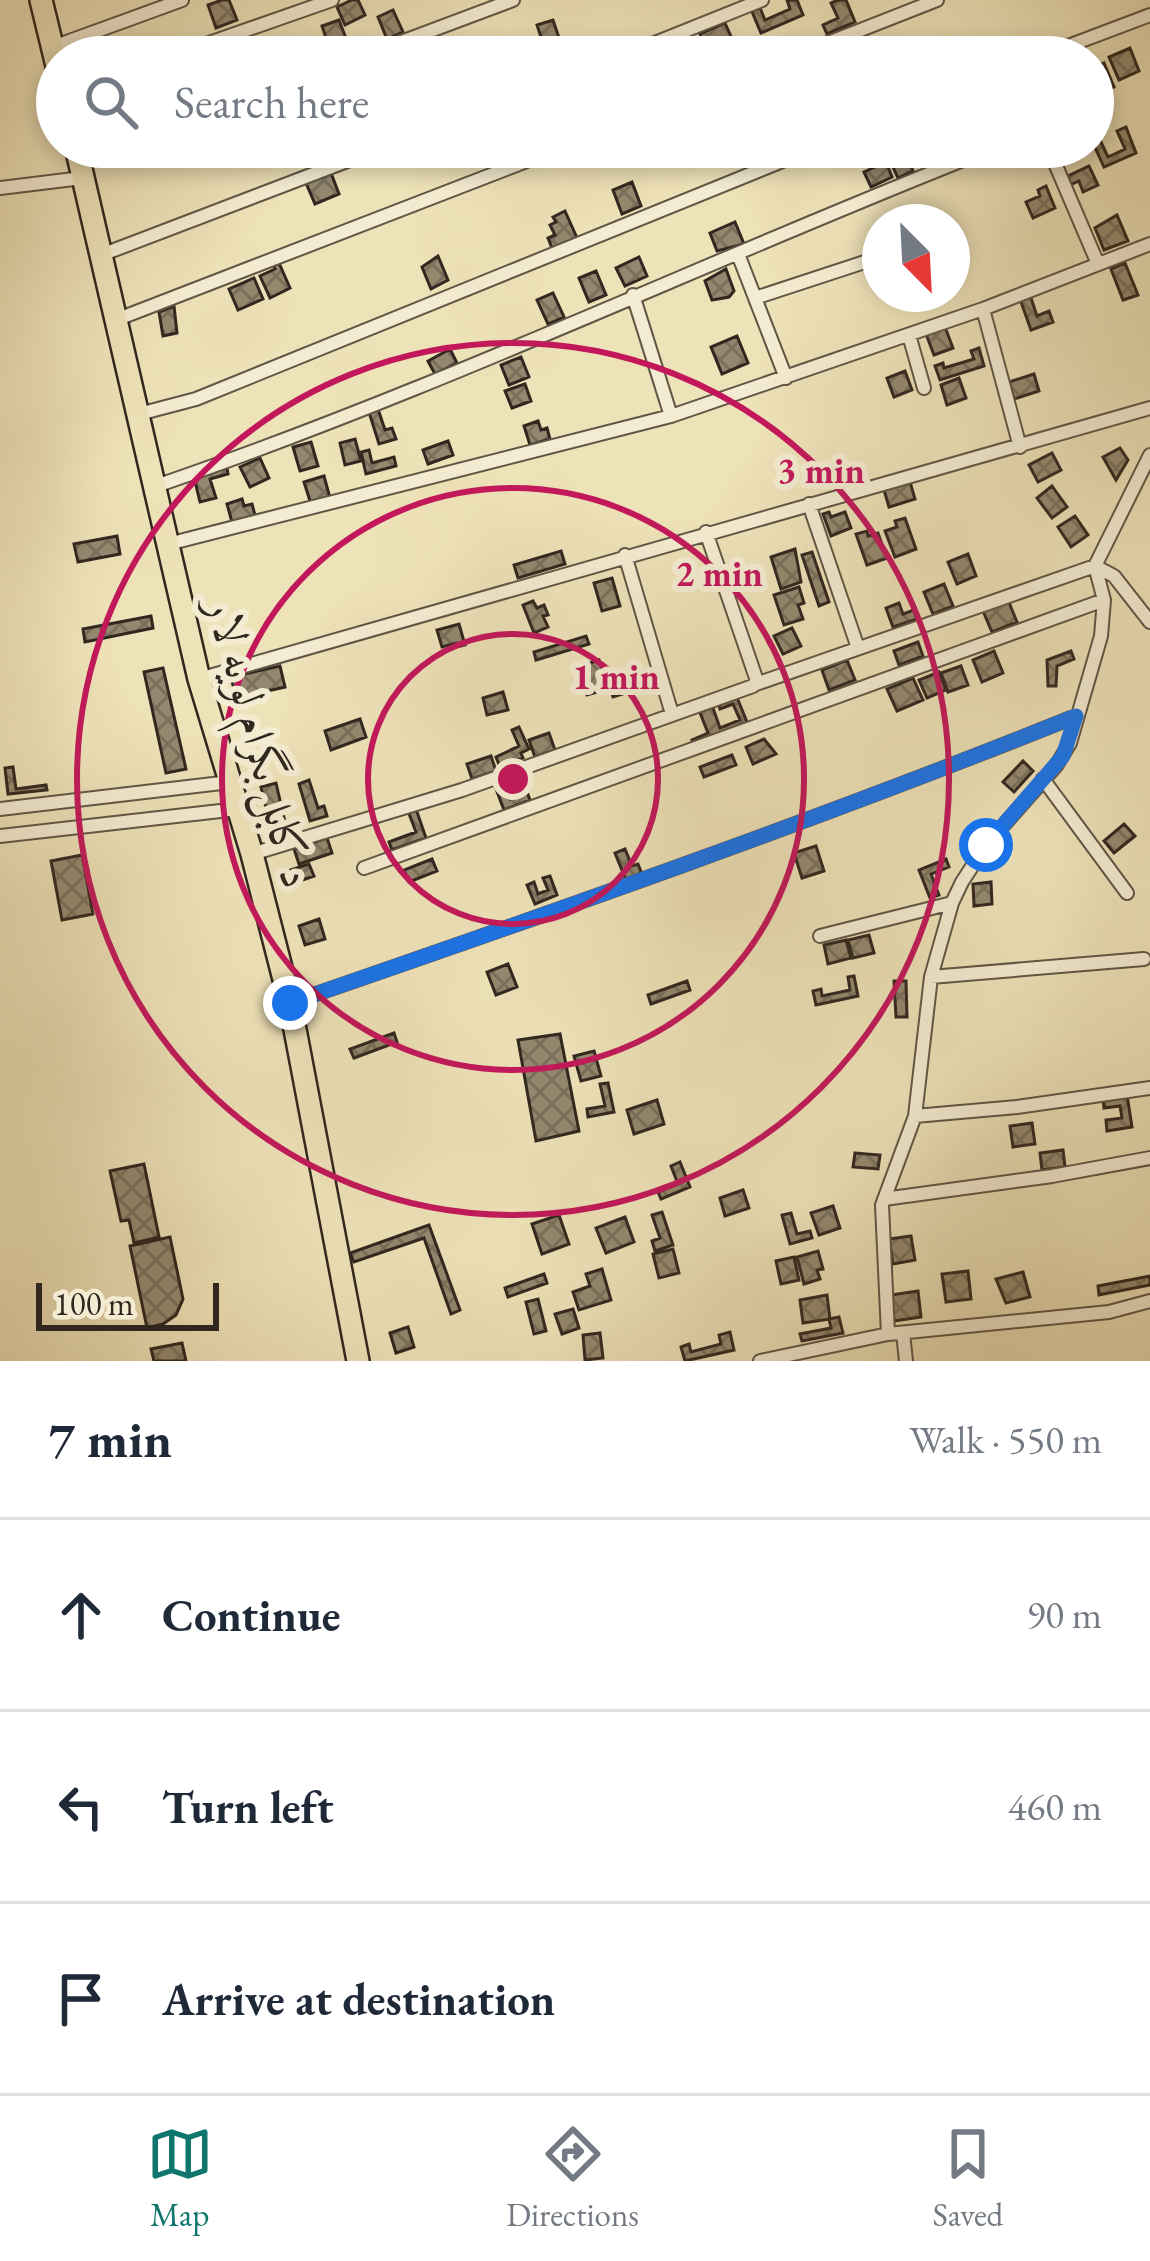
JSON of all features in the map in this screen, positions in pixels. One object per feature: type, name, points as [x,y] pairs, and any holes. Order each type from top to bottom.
[{"type":"highway","points":[[41,0],[50,36]]},
{"type":"highway","name":"د کابل بگرام لویه لار","points":[[80,168],[200,679],[290,1003],[358,1361]]},
{"type":"street","points":[[102,36],[182,0]]},
{"type":"street","points":[[229,36],[332,0]]},
{"type":"street","points":[[417,36],[513,0]]},
{"type":"street","points":[[672,36],[762,0]]},
{"type":"street","points":[[845,36],[937,0]]},
{"type":"street","points":[[1094,36],[1150,15]]},
{"type":"street","points":[[0,188],[61,168]]},
{"type":"street","points":[[101,255],[329,168]]},
{"type":"street","points":[[118,319],[509,168]]},
{"type":"street","points":[[139,414],[196,399],[765,168]]},
{"type":"street","points":[[156,486],[264,449],[945,168]]},
{"type":"street","points":[[1057,168],[1098,264]]},
{"type":"street","points":[[168,544],[671,416],[983,309],[1150,244]]},
{"type":"street","points":[[738,254],[786,377]]},
{"type":"street","points":[[755,298],[862,263]]},
{"type":"street","points":[[633,296],[671,416]]},
{"type":"street","points":[[983,309],[1020,447]]},
{"type":"street","points":[[909,334],[924,388]]},
{"type":"street","points":[[200,679],[1150,407]]},
{"type":"street","points":[[888,1334],[884,1199],[915,1116],[931,977],[952,902],[986,845],[1070,743],[1101,636],[1104,600],[1095,566],[1150,455]]},
{"type":"street","points":[[809,504],[858,648]]},
{"type":"street","points":[[706,532],[756,684]]},
{"type":"street","points":[[625,555],[672,715]]},
{"type":"street","points":[[252,854],[462,790],[1095,566],[1114,576],[1150,622]]},
{"type":"street","points":[[364,868],[1104,600]]},
{"type":"street","points":[[290,1003],[622,889],[1076,716]]},
{"type":"street","points":[[1043,778],[1127,893]]},
{"type":"street","points":[[0,809],[230,782]]},
{"type":"street","points":[[0,836],[238,809]]},
{"type":"street","points":[[820,935],[952,902]]},
{"type":"street","points":[[931,977],[1144,959]]},
{"type":"street","points":[[915,1116],[1150,1088]]},
{"type":"street","points":[[884,1199],[1150,1157]]},
{"type":"street","points":[[760,1361],[888,1334],[1108,1312],[1150,1301]]},
{"type":"street","points":[[903,1333],[906,1361]]},
{"type":"building","points":[[229,0],[237,20],[216,28],[208,5]]},
{"type":"building","points":[[358,0],[365,15],[345,25],[337,7]]},
{"type":"building","points":[[787,0],[797,0],[803,15],[761,33],[750,7],[758,3],[765,20],[790,9]]},
{"type":"building","points":[[846,0],[855,22],[827,34],[823,25],[838,18],[831,3]]},
{"type":"building","points":[[393,10],[403,32],[386,36],[378,17]]},
{"type":"building","points":[[339,20],[345,36],[325,36],[322,26]]},
{"type":"building","points":[[553,20],[558,36],[541,36],[537,25]]},
{"type":"building","points":[[725,23],[731,36],[701,36]]},
{"type":"building","points":[[1130,48],[1139,71],[1119,80],[1114,55]]},
{"type":"building","points":[[1126,127],[1136,153],[1114,163],[1114,154],[1125,149],[1117,131]]},
{"type":"building","points":[[888,168],[892,177],[871,187],[864,172]]},
{"type":"building","points":[[893,168],[912,168],[913,171],[898,178]]},
{"type":"building","points":[[1090,168],[1098,185],[1083,192],[1079,181],[1070,185],[1066,177]]},
{"type":"building","points":[[331,173],[339,194],[315,204],[306,183]]},
{"type":"building","points":[[632,182],[641,206],[622,214],[613,190]]},
{"type":"building","points":[[1046,186],[1055,208],[1033,218],[1026,202],[1040,196],[1038,190]]},
{"type":"building","points":[[565,211],[577,238],[552,248],[548,238],[555,235],[550,225],[556,222],[553,217]]},
{"type":"building","points":[[1117,215],[1128,241],[1104,250],[1095,228]]},
{"type":"building","points":[[735,222],[744,244],[717,251],[710,233]]},
{"type":"building","points":[[438,256],[448,280],[431,289],[422,267]]},
{"type":"building","points":[[639,257],[647,276],[625,286],[616,268]]},
{"type":"building","points":[[279,263],[290,288],[270,298],[260,276]]},
{"type":"building","points":[[1125,263],[1138,295],[1123,300],[1111,269]]},
{"type":"building","points":[[726,269],[734,291],[729,297],[712,300],[705,281]]},
{"type":"building","points":[[596,271],[606,295],[589,302],[579,278]]},
{"type":"building","points":[[254,278],[263,299],[238,310],[229,289]]},
{"type":"building","points":[[553,293],[564,317],[548,324],[537,300]]},
{"type":"building","points":[[1030,295],[1037,316],[1049,311],[1053,322],[1031,330],[1020,299]]},
{"type":"building","points":[[174,306],[177,333],[163,336],[159,312]]},
{"type":"building","points":[[945,327],[953,348],[934,355],[926,334]]},
{"type":"building","points":[[737,336],[748,363],[722,374],[711,347]]},
{"type":"building","points":[[979,348],[984,366],[940,380],[935,366],[974,359],[971,351]]},
{"type":"building","points":[[450,349],[457,363],[435,374],[428,361]]},
{"type":"building","points":[[521,357],[529,377],[509,385],[501,365]]},
{"type":"building","points":[[905,371],[912,390],[894,397],[887,378]]},
{"type":"building","points":[[1034,374],[1039,391],[1014,399],[1009,382]]},
{"type":"building","points":[[959,378],[966,398],[947,405],[941,385]]},
{"type":"building","points":[[525,384],[531,401],[512,408],[505,391]]},
{"type":"building","points":[[377,406],[385,430],[392,428],[396,439],[379,444],[368,409]]},
{"type":"building","points":[[538,421],[541,430],[547,428],[550,439],[530,445],[524,426]]},
{"type":"building","points":[[355,439],[361,461],[345,465],[340,443]]},
{"type":"building","points":[[448,441],[453,455],[428,464],[423,450]]},
{"type":"building","points":[[311,442],[318,466],[300,471],[293,447]]},
{"type":"building","points":[[1120,448],[1128,460],[1116,480],[1103,457]]},
{"type":"building","points":[[369,450],[372,463],[394,457],[396,466],[366,474],[361,452]]},
{"type":"building","points":[[1052,453],[1061,470],[1038,482],[1029,465]]},
{"type":"building","points":[[260,458],[269,478],[250,487],[240,467]]},
{"type":"building","points":[[227,468],[228,474],[210,479],[216,498],[200,502],[194,477]]},
{"type":"building","points":[[324,476],[330,498],[311,504],[304,482]]},
{"type":"building","points":[[910,482],[915,499],[889,507],[884,490]]},
{"type":"building","points":[[1052,486],[1067,507],[1052,518],[1037,498]]},
{"type":"building","points":[[242,499],[244,506],[252,504],[256,519],[233,526],[227,504]]},
{"type":"building","points":[[829,512],[831,517],[845,512],[851,528],[831,536],[823,514]]},
{"type":"building","points":[[1075,516],[1088,535],[1071,547],[1058,527]]},
{"type":"building","points":[[905,518],[916,549],[895,557],[885,531]]},
{"type":"building","points":[[867,531],[868,536],[878,533],[887,558],[867,565],[856,534]]},
{"type":"building","points":[[117,536],[120,554],[78,562],[74,544]]},
{"type":"building","points":[[795,549],[801,582],[781,589],[771,557]]},
{"type":"building","points":[[561,551],[565,564],[518,578],[514,565]]},
{"type":"building","points":[[812,552],[829,602],[819,606],[802,555]]},
{"type":"building","points":[[968,554],[976,576],[957,584],[948,562]]},
{"type":"building","points":[[612,578],[620,606],[602,611],[594,583]]},
{"type":"building","points":[[944,584],[953,606],[933,614],[924,592]]},
{"type":"building","points":[[799,587],[803,619],[784,625],[774,595]]},
{"type":"building","points":[[1008,600],[1017,622],[992,632],[983,611]]},
{"type":"building","points":[[533,601],[537,608],[544,605],[548,615],[543,616],[548,627],[534,633],[523,605]]},
{"type":"building","points":[[899,603],[903,614],[914,610],[917,619],[893,627],[886,608]]},
{"type":"building","points":[[151,616],[153,628],[85,642],[83,629]]},
{"type":"building","points":[[459,624],[465,645],[442,647],[437,630]]},
{"type":"building","points":[[792,628],[801,646],[783,654],[774,636]]},
{"type":"building","points":[[586,636],[589,644],[536,660],[534,652]]},
{"type":"building","points":[[918,642],[923,656],[899,665],[894,651]]},
{"type":"building","points":[[994,651],[1003,673],[982,682],[973,660]]},
{"type":"building","points":[[1071,651],[1074,659],[1057,666],[1056,686],[1048,686],[1047,660]]},
{"type":"building","points":[[599,660],[608,689],[587,695],[578,667]]},
{"type":"building","points":[[847,660],[855,680],[829,690],[822,670]]},
{"type":"building","points":[[280,666],[285,687],[236,698],[231,677]]},
{"type":"building","points":[[961,666],[968,685],[948,692],[941,673]]},
{"type":"building","points":[[163,668],[186,769],[166,773],[144,672]]},
{"type":"building","points":[[613,671],[617,683],[643,676],[646,687],[613,697],[606,674]]},
{"type":"building","points":[[939,672],[946,690],[927,698],[919,680]]},
{"type":"building","points":[[913,678],[923,700],[897,711],[887,689]]},
{"type":"building","points":[[503,692],[508,710],[487,715],[483,698]]},
{"type":"building","points":[[736,695],[747,722],[694,744],[692,740],[708,733],[699,710],[712,705],[720,728],[740,720],[733,704],[720,709],[718,703]]},
{"type":"building","points":[[360,719],[366,737],[331,750],[325,731]]},
{"type":"building","points":[[519,727],[529,749],[521,753],[523,758],[500,767],[496,757],[519,746],[512,730]]},
{"type":"building","points":[[549,733],[555,750],[535,757],[529,740]]},
{"type":"building","points":[[764,739],[776,754],[753,764],[746,747]]},
{"type":"building","points":[[732,755],[736,765],[704,777],[700,767]]},
{"type":"building","points":[[491,756],[496,771],[472,779],[467,764]]},
{"type":"building","points":[[1023,761],[1033,771],[1014,792],[1003,782]]},
{"type":"building","points":[[13,767],[16,789],[46,785],[47,790],[8,794],[5,768]]},
{"type":"building","points":[[502,777],[510,799],[527,792],[530,800],[504,810],[493,781]]},
{"type":"building","points":[[309,780],[318,808],[324,806],[327,816],[310,821],[299,784]]},
{"type":"building","points":[[276,783],[288,835],[273,838],[261,787]]},
{"type":"building","points":[[416,809],[426,838],[392,850],[389,842],[416,832],[408,811]]},
{"type":"building","points":[[1124,824],[1135,836],[1114,853],[1104,841]]},
{"type":"building","points":[[327,838],[332,853],[299,864],[294,849]]},
{"type":"building","points":[[816,846],[824,871],[802,878],[794,853]]},
{"type":"building","points":[[625,849],[632,866],[638,864],[642,874],[626,880],[615,853]]},
{"type":"building","points":[[82,855],[93,914],[62,920],[51,861]]},
{"type":"building","points":[[432,859],[437,871],[409,882],[404,870]]},
{"type":"building","points":[[946,859],[949,867],[931,874],[939,895],[930,898],[919,870]]},
{"type":"building","points":[[309,864],[314,876],[285,886],[281,873]]},
{"type":"building","points":[[550,876],[557,895],[535,904],[527,885],[534,882],[538,894],[548,890],[543,878]]},
{"type":"building","points":[[991,882],[992,904],[974,906],[973,884]]},
{"type":"building","points":[[319,919],[325,939],[305,945],[299,926]]},
{"type":"building","points":[[869,935],[874,953],[853,958],[848,940]]},
{"type":"building","points":[[846,940],[851,958],[828,964],[824,945]]},
{"type":"building","points":[[508,964],[517,987],[496,995],[487,972]]},
{"type":"building","points":[[854,976],[858,996],[816,1005],[813,991],[821,989],[822,996],[850,990],[848,977]]},
{"type":"building","points":[[687,981],[690,990],[651,1004],[648,995]]},
{"type":"building","points":[[894,981],[906,981],[907,1017],[896,1017]]},
{"type":"building","points":[[394,1033],[397,1042],[354,1058],[350,1049]]},
{"type":"building","points":[[560,1034],[579,1131],[536,1141],[518,1040]]},
{"type":"building","points":[[594,1051],[601,1076],[581,1081],[574,1056]]},
{"type":"building","points":[[608,1083],[614,1112],[588,1117],[587,1109],[605,1106],[600,1084]]},
{"type":"building","points":[[1127,1095],[1132,1127],[1107,1131],[1106,1120],[1122,1118],[1120,1106],[1104,1108],[1103,1099]]},
{"type":"building","points":[[657,1100],[664,1124],[634,1134],[627,1110]]},
{"type":"building","points":[[1032,1123],[1035,1144],[1013,1147],[1010,1126]]},
{"type":"building","points":[[1063,1150],[1065,1167],[1042,1170],[1040,1153]]},
{"type":"building","points":[[855,1153],[880,1155],[878,1169],[853,1167]]},
{"type":"building","points":[[680,1162],[690,1187],[661,1199],[658,1192],[678,1184],[671,1166]]},
{"type":"building","points":[[144,1164],[159,1237],[134,1243],[129,1220],[121,1221],[110,1171]]},
{"type":"building","points":[[743,1190],[749,1208],[725,1216],[720,1198]]},
{"type":"building","points":[[833,1206],[840,1228],[819,1235],[811,1213]]},
{"type":"building","points":[[662,1212],[673,1245],[655,1251],[652,1241],[660,1238],[652,1215]]},
{"type":"building","points":[[791,1213],[797,1234],[810,1231],[812,1238],[790,1244],[782,1215]]},
{"type":"building","points":[[559,1215],[569,1244],[542,1254],[532,1224]]},
{"type":"building","points":[[625,1217],[634,1242],[606,1253],[596,1228]]},
{"type":"building","points":[[429,1225],[460,1310],[451,1314],[424,1238],[354,1262],[350,1253]]},
{"type":"building","points":[[911,1236],[915,1260],[893,1264],[889,1239]]},
{"type":"building","points":[[170,1237],[183,1299],[176,1315],[147,1328],[130,1246]]},
{"type":"building","points":[[673,1249],[679,1273],[659,1278],[653,1254]]},
{"type":"building","points":[[818,1251],[823,1269],[817,1270],[820,1279],[804,1284],[797,1257]]},
{"type":"building","points":[[794,1257],[799,1280],[781,1284],[776,1261]]},
{"type":"building","points":[[602,1269],[611,1300],[579,1310],[573,1292],[590,1286],[586,1274]]},
{"type":"building","points":[[968,1271],[971,1299],[946,1302],[942,1274]]},
{"type":"building","points":[[1023,1272],[1030,1297],[1006,1303],[996,1279]]},
{"type":"building","points":[[544,1274],[547,1283],[508,1297],[505,1288]]},
{"type":"building","points":[[1150,1276],[1150,1285],[1099,1295],[1098,1286]]},
{"type":"building","points":[[918,1291],[921,1317],[894,1321],[891,1295]]},
{"type":"building","points":[[827,1295],[830,1319],[803,1323],[800,1300]]},
{"type":"building","points":[[538,1299],[546,1331],[534,1334],[526,1302]]},
{"type":"building","points":[[573,1309],[579,1328],[562,1334],[555,1314]]},
{"type":"building","points":[[839,1317],[843,1333],[802,1341],[800,1334],[831,1328],[829,1319]]},
{"type":"building","points":[[408,1327],[414,1347],[396,1353],[390,1333]]},
{"type":"building","points":[[730,1332],[734,1350],[685,1361],[681,1347],[689,1344],[691,1352],[721,1344],[719,1335]]},
{"type":"building","points":[[600,1333],[603,1358],[585,1360],[583,1335]]},
{"type":"building","points":[[182,1343],[186,1361],[154,1361],[151,1349]]},
{"type":"route","points":[[290,1003],[622,889],[1076,716],[1063,756],[986,845]]}]
